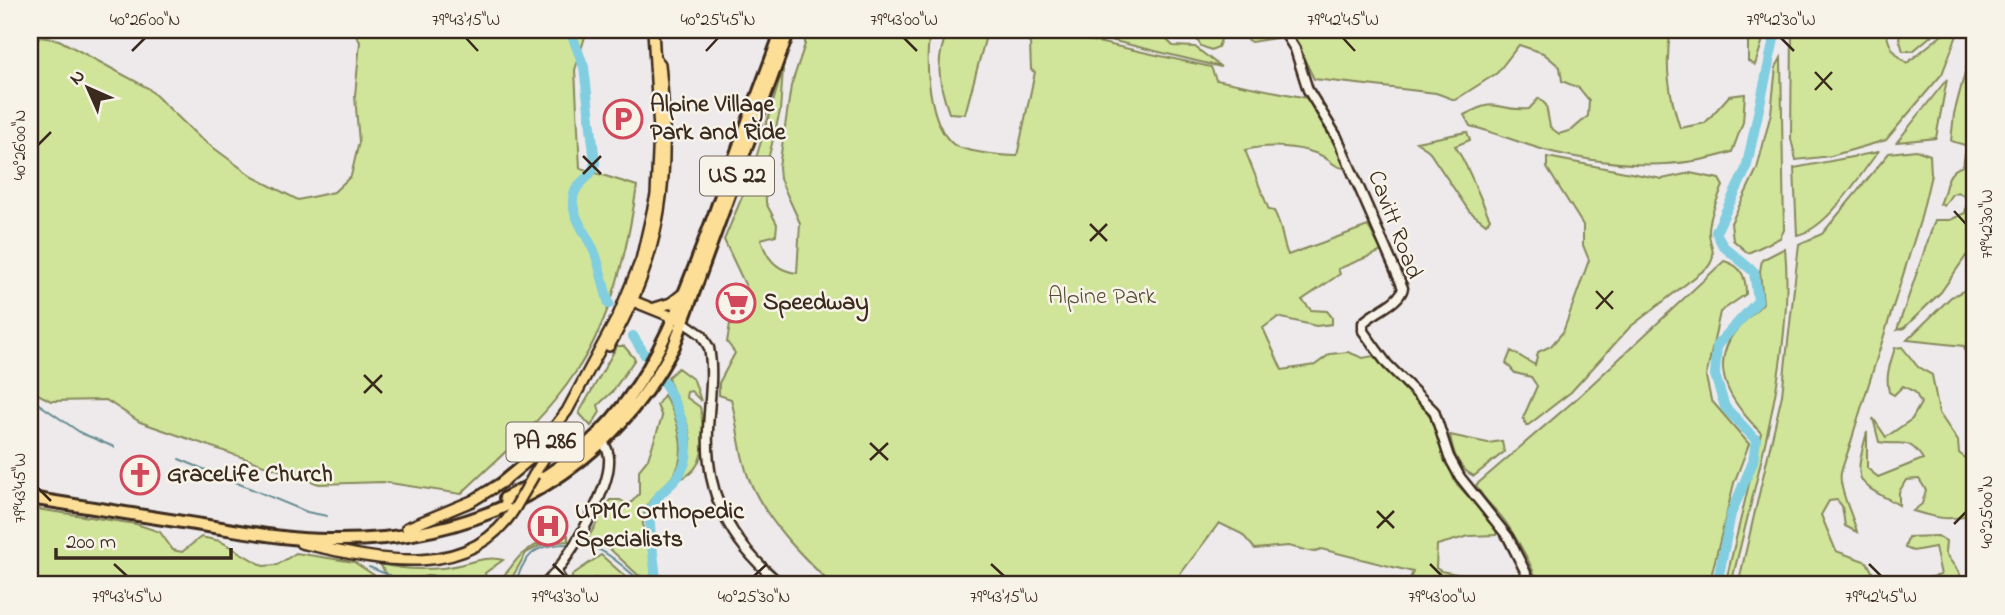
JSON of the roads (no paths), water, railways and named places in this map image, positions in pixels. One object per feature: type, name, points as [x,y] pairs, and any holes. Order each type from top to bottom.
[{"type":"highway","name":"US 22","points":[[680,320],[686,291],[782,30]]},
{"type":"highway","name":"US 22","points":[[30,498],[265,534],[346,540],[393,537],[438,529],[483,515],[540,489],[571,469],[654,380],[680,320],[789,30]]},
{"type":"highway","name":"US 22","points":[[30,491],[299,532],[359,533],[407,528],[467,513],[515,493],[601,438]]},
{"type":"main road","name":"PA 286","points":[[265,534],[385,557],[437,560],[480,544],[503,525],[534,475],[630,299],[652,247],[665,180],[665,116],[660,64],[656,60],[653,30]]},
{"type":"main road","points":[[653,309],[671,303],[686,291]]},
{"type":"main road","name":"PA 286","points":[[407,528],[482,495],[537,452],[567,411],[630,299]]},
{"type":"main road","points":[[630,299],[680,320]]},
{"type":"street","name":"Cavitt Road","points":[[1283,30],[1295,49],[1308,90],[1337,137],[1403,288],[1395,300],[1370,315],[1363,323],[1363,331],[1387,364],[1434,411],[1449,457],[1460,477],[1508,537],[1532,585]]},
{"type":"street","points":[[680,320],[702,335],[710,353],[708,453],[718,502],[746,553],[782,585]]},
{"type":"street","points":[[544,585],[575,544],[609,468],[608,450],[601,438]]},
{"type":"street","points":[[556,572],[564,585]]},
{"type":"waterway","points":[[570,30],[584,67],[595,162],[591,172],[574,193],[573,206],[596,256],[609,304]]},
{"type":"waterway","points":[[1717,585],[1731,514],[1753,462],[1756,440],[1725,407],[1715,375],[1717,345],[1758,301],[1754,272],[1723,246],[1716,232],[1746,169],[1776,30]]},
{"type":"waterway","points":[[633,336],[645,355]]},
{"type":"waterway","points":[[656,585],[650,514],[658,497],[679,475],[687,453],[680,415],[664,382]]},
{"type":"waterway","points":[[30,398],[81,433],[114,447]]},
{"type":"waterway","points":[[179,459],[307,512],[327,516]]},
{"type":"waterway","points":[[502,585],[518,576],[526,560],[537,550],[551,545],[570,544]]},
{"type":"waterway","points":[[579,544],[598,549],[646,585]]},
{"type":"waterway","points":[[369,567],[408,583],[430,577],[446,585]]},
{"type":"place","name":"Alpine Village Park and Ride","points":[[623,119]]},
{"type":"place","name":"Speedway","points":[[736,303]]},
{"type":"place","name":"GraceLife Church","points":[[140,475]]},
{"type":"place","name":"UPMC Orthopedic Specialists","points":[[548,526]]},
{"type":"park label","name":"Alpine Park","points":[[1102,297]]}]
